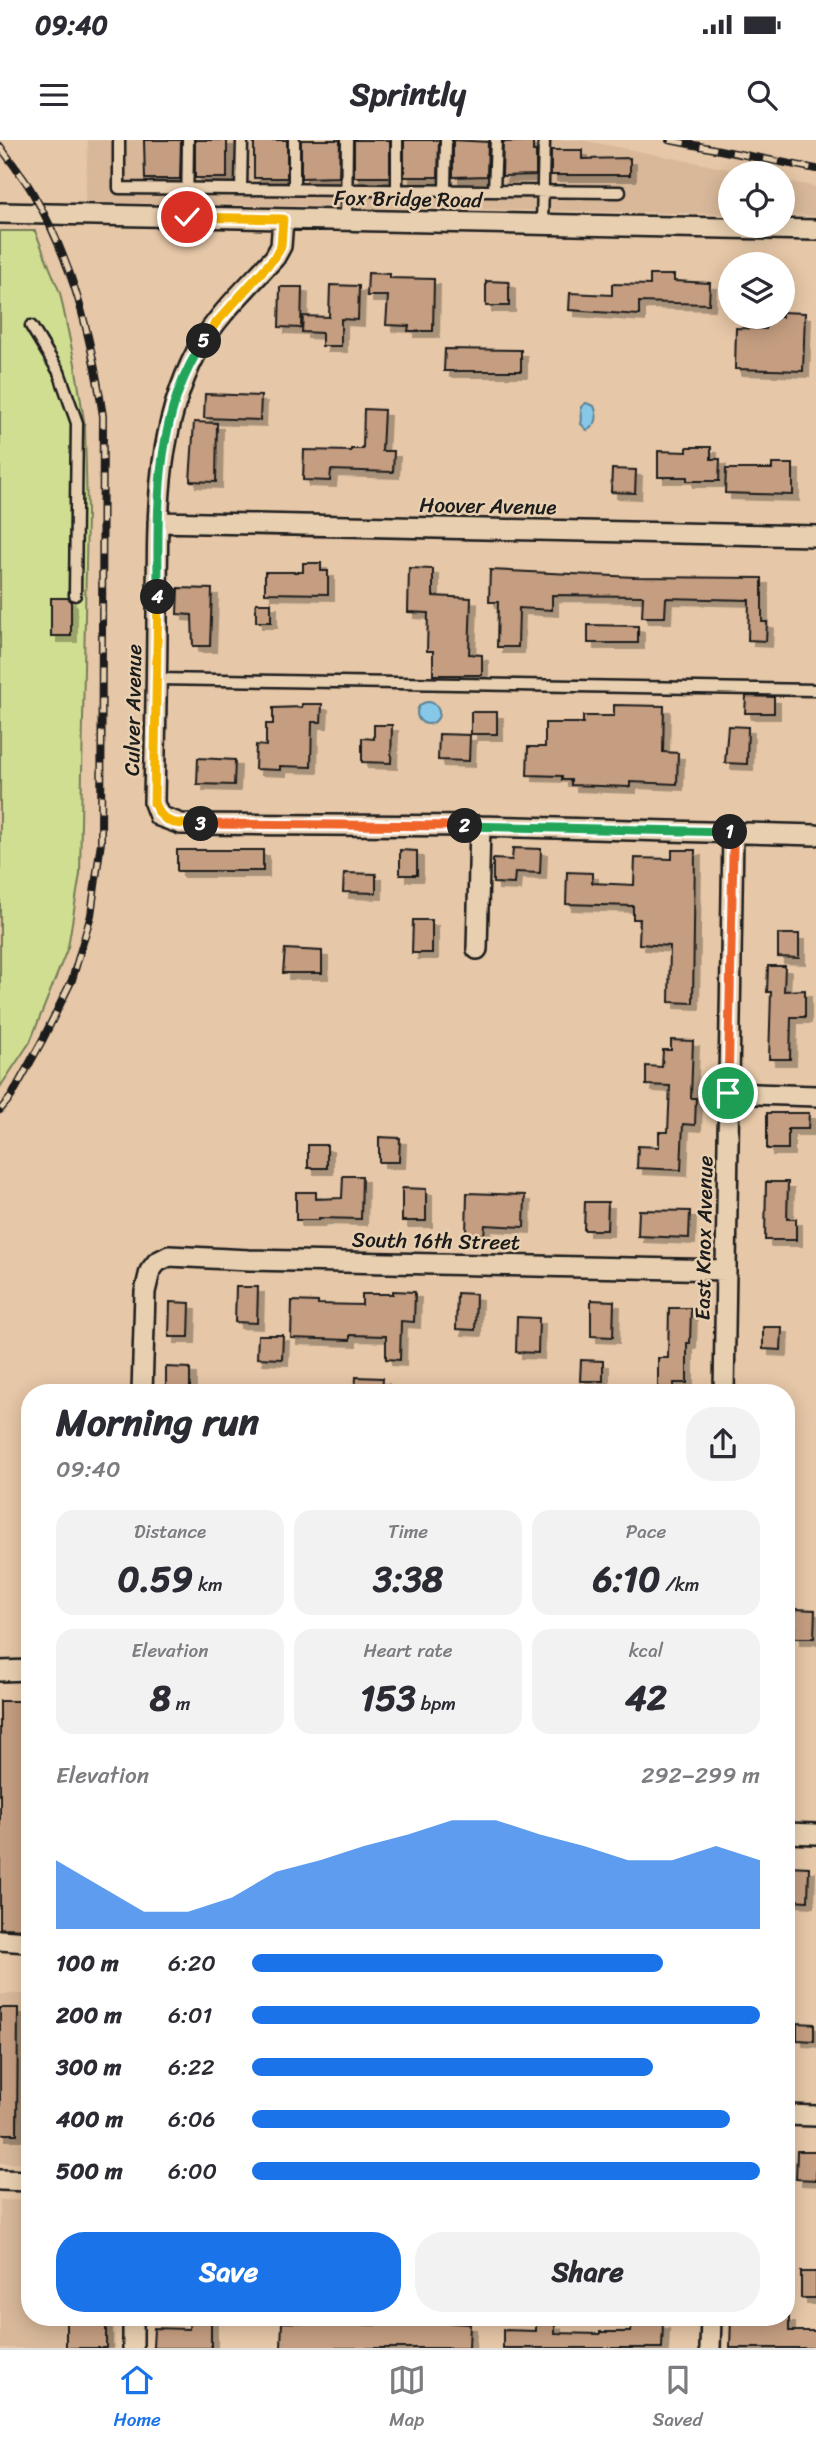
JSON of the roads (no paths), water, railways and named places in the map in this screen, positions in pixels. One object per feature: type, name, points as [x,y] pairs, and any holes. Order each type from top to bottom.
[{"type":"street","name":"Fox Bridge Road","points":[[0,214],[816,230]]},
{"type":"street","name":"Culver Avenue","points":[[283,219],[281,246],[275,257],[216,323],[198,349],[171,415],[163,450],[158,522],[154,803],[159,817],[181,824],[480,826]]},
{"type":"street","name":"Hoover Avenue","points":[[158,522],[816,536]]},
{"type":"street","points":[[477,949],[480,826],[816,835]]},
{"type":"street","name":"East Knox Avenue","points":[[724,1384],[733,832]]},
{"type":"street","points":[[728,1093],[816,1096]]},
{"type":"street","name":"South 16th Street","points":[[142,1384],[145,1292],[150,1271],[157,1262],[169,1256],[726,1270]]},
{"type":"street","points":[[0,1671],[21,1671]]},
{"type":"street","points":[[795,1833],[816,1834]]},
{"type":"street","points":[[0,1940],[21,1942]]},
{"type":"street","points":[[795,2115],[816,2116]]},
{"type":"street","points":[[0,2180],[21,2181]]},
{"type":"street","points":[[133,2326],[133,2348]]},
{"type":"street","points":[[710,2326],[710,2348]]},
{"type":"lane","points":[[119,140],[119,188],[620,192]]},
{"type":"lane","points":[[187,217],[188,140]]},
{"type":"lane","points":[[241,189],[242,140]]},
{"type":"lane","points":[[294,140],[294,189]]},
{"type":"lane","points":[[346,220],[347,140]]},
{"type":"lane","points":[[397,140],[397,190]]},
{"type":"lane","points":[[445,190],[446,140]]},
{"type":"lane","points":[[494,191],[496,140]]},
{"type":"lane","points":[[542,224],[544,140]]},
{"type":"lane","points":[[31,326],[59,372],[77,423],[75,595]]},
{"type":"lane","points":[[157,679],[816,690]]},
{"type":"water","points":[[586,403],[594,406],[596,416],[595,423],[587,430],[581,424],[581,407]]},
{"type":"water","points":[[428,702],[436,705],[439,713],[436,721],[428,724],[420,721],[417,713],[420,705]]},
{"type":"railway","points":[[669,140],[816,169]]},
{"type":"railway","points":[[0,146],[46,217],[69,272],[93,357],[103,416],[101,842],[91,915],[72,980],[11,1097],[0,1110]]}]
